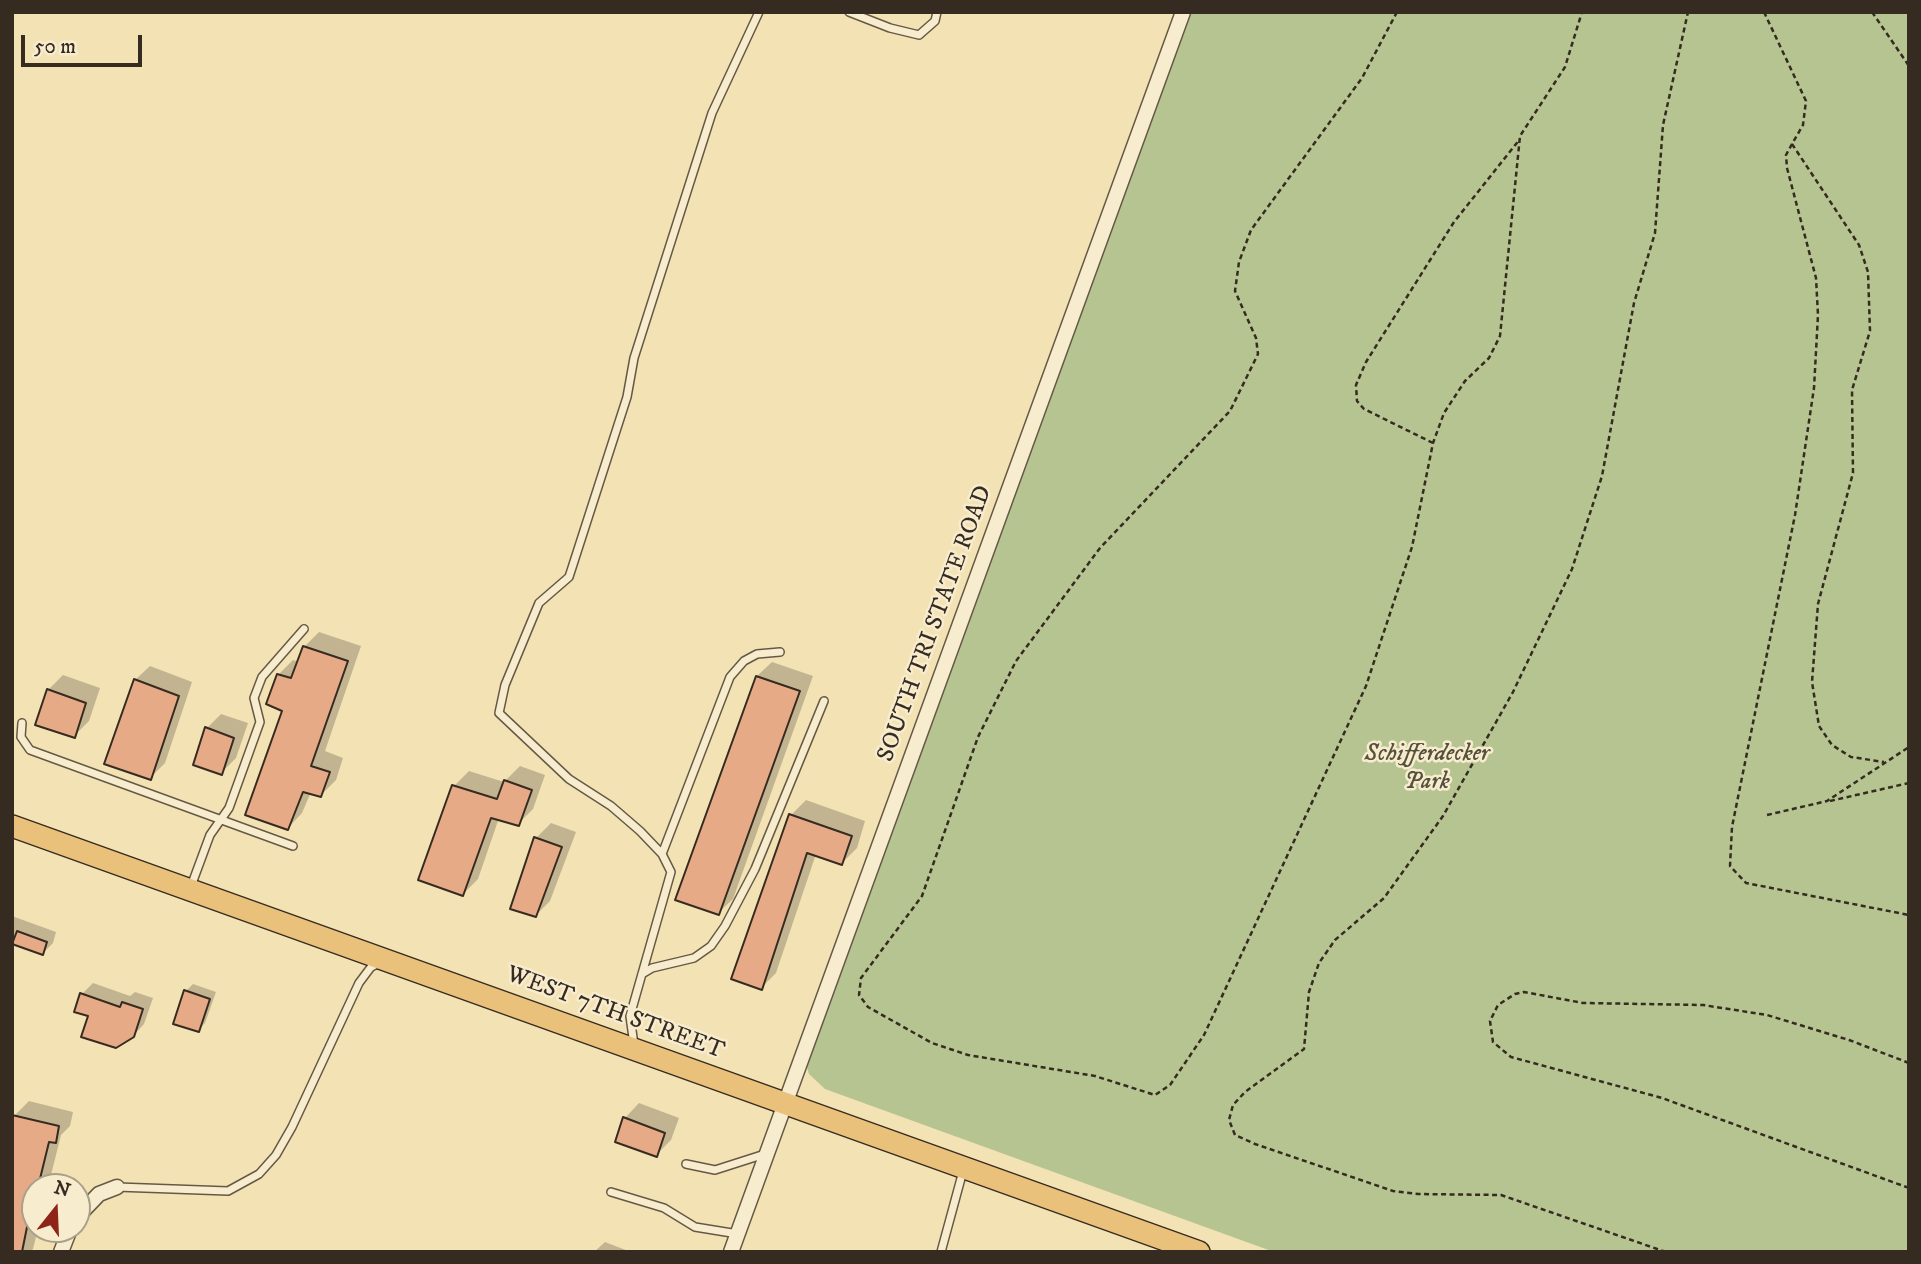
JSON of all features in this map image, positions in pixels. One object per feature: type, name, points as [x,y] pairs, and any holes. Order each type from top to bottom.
[{"type":"main road","name":"WEST 7TH STREET","points":[[12,826],[1199,1252]]},
{"type":"street","name":"SOUTH TRI STATE ROAD","points":[[731,1252],[1183,12]]},
{"type":"street","points":[[91,1202],[99,1194],[117,1187]]},
{"type":"lane","points":[[635,1049],[630,1016],[671,872],[662,854],[611,806],[569,779],[499,712],[505,685],[539,603],[569,577],[627,397],[635,358],[712,113],[759,12]]},
{"type":"lane","points":[[849,12],[890,28],[919,35],[934,21],[937,12]]},
{"type":"lane","points":[[190,889],[210,835],[229,808],[260,722],[254,698],[262,677],[304,629]]},
{"type":"lane","points":[[662,854],[730,677],[744,661],[757,654],[780,652]]},
{"type":"lane","points":[[642,974],[652,968],[694,958],[710,946],[725,926],[755,869],[824,701]]},
{"type":"lane","points":[[22,723],[21,737],[30,750],[293,846]]},
{"type":"lane","points":[[117,1187],[228,1191],[258,1174],[276,1155],[292,1127],[359,983],[371,967],[386,960]]},
{"type":"lane","points":[[686,1164],[715,1170],[768,1152]]},
{"type":"lane","points":[[941,1252],[964,1167]]},
{"type":"lane","points":[[611,1192],[664,1208],[695,1227],[738,1234]]},
{"type":"path","points":[[1397,12],[1362,78],[1251,230],[1236,273],[1235,291],[1256,338],[1258,354],[1236,401],[1220,425],[1079,572],[1016,661],[978,737],[927,885],[865,970],[859,986],[862,1002],[932,1043],[958,1053],[1095,1076],[1155,1095],[1164,1091],[1216,1013],[1280,868],[1359,702],[1412,547],[1433,443],[1455,394],[1489,358],[1500,336],[1520,139]]},
{"type":"path","points":[[1433,443],[1364,410],[1357,401],[1356,385],[1366,362],[1454,222],[1520,139],[1565,68],[1582,12]]},
{"type":"path","points":[[1666,1252],[1502,1195],[1393,1191],[1255,1144],[1235,1135],[1229,1120],[1233,1105],[1245,1092],[1304,1049],[1309,992],[1327,950],[1384,898],[1443,816],[1513,692],[1572,569],[1602,476],[1634,303],[1654,233],[1663,125],[1688,12]]},
{"type":"path","points":[[1764,12],[1806,101],[1803,125],[1786,155],[1787,169],[1816,278],[1818,315],[1814,388],[1794,515],[1732,827],[1730,866],[1746,883],[1909,915]]},
{"type":"path","points":[[1872,12],[1909,66]]},
{"type":"path","points":[[1792,144],[1859,246],[1871,289],[1870,331],[1852,390],[1853,473],[1818,604],[1812,699],[1819,726],[1832,745],[1851,757],[1884,762]]},
{"type":"path","points":[[1827,801],[1909,747]]},
{"type":"path","points":[[1767,815],[1909,783]]},
{"type":"path","points":[[1909,1063],[1849,1040],[1767,1015],[1703,1005],[1583,1003],[1524,992],[1498,1004],[1490,1021],[1493,1042],[1511,1057],[1662,1098],[1909,1188]]},
{"type":"green space","name":"Schifferdecker Park","points":[[1189,12],[1909,12],[1909,1252],[1274,1252],[825,1089],[809,1074],[806,1064]]},
{"type":"building","points":[[303,646],[348,661],[311,766],[330,772],[321,797],[303,792],[288,830],[245,815],[282,711],[266,704],[277,674],[291,678]]},
{"type":"building","points":[[756,676],[800,691],[719,915],[675,900]]},
{"type":"building","points":[[134,679],[179,696],[151,780],[104,764]]},
{"type":"building","points":[[47,689],[86,703],[75,738],[35,725]]},
{"type":"building","points":[[205,727],[234,738],[222,775],[193,765]]},
{"type":"building","points":[[504,780],[532,790],[519,826],[491,818],[463,896],[418,880],[452,785],[497,799]]},
{"type":"building","points":[[789,814],[852,836],[842,865],[807,853],[762,990],[731,979]]},
{"type":"building","points":[[534,837],[562,847],[536,917],[510,909]]},
{"type":"building","points":[[17,931],[47,942],[43,955],[12,944]]},
{"type":"building","points":[[184,990],[210,999],[199,1032],[173,1024]]},
{"type":"building","points":[[80,993],[120,1007],[122,1002],[143,1009],[134,1037],[116,1048],[81,1037],[88,1016],[74,1012]]},
{"type":"building","points":[[12,1115],[59,1126],[56,1143],[49,1142],[41,1173],[21,1173],[21,1243],[24,1243],[22,1252],[12,1252]]},
{"type":"building","points":[[623,1117],[665,1133],[657,1157],[615,1142]]}]
